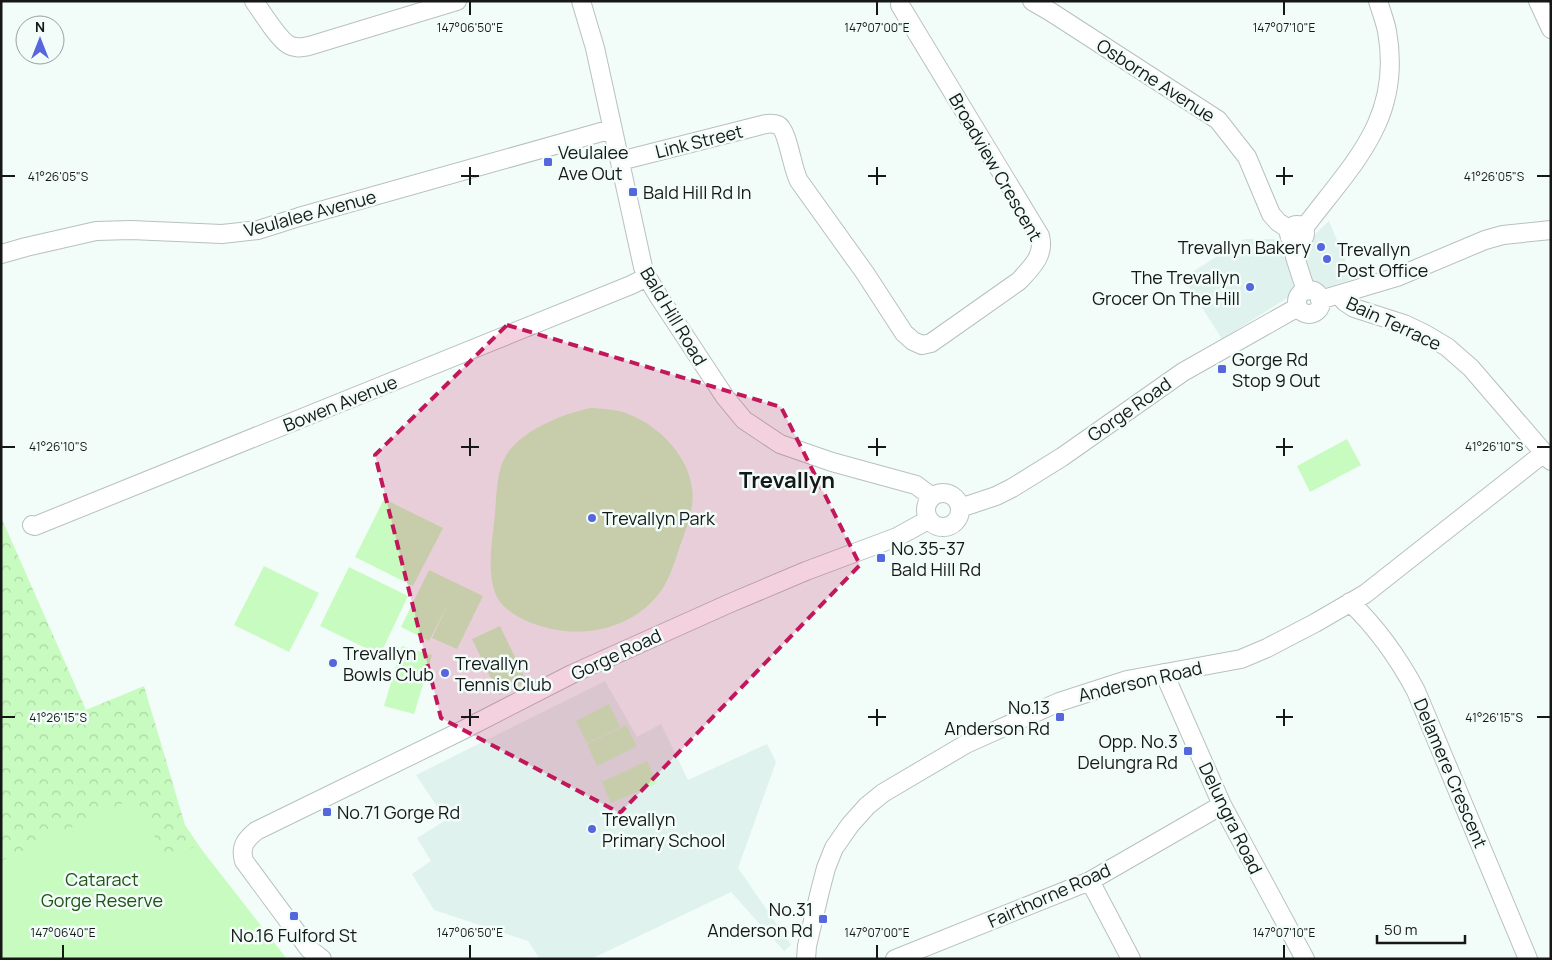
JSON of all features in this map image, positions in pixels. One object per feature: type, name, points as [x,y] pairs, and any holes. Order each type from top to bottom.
[{"type":"street","points":[[254,1],[281,38],[289,45],[298,48],[458,1]]},
{"type":"street","name":"Bald Hill Road","points":[[581,1],[596,48],[612,129],[646,277],[724,397],[744,420],[780,444],[803,453],[916,485],[932,497]]},
{"type":"street","name":"Osborne Avenue","points":[[1032,1],[1218,120],[1247,158],[1271,214],[1278,222],[1297,233]]},
{"type":"street","points":[[1308,299],[1296,264],[1297,233],[1372,138],[1382,112],[1387,89],[1390,58],[1386,30],[1378,1]]},
{"type":"street","points":[[1538,1],[1551,30]]},
{"type":"street","name":"Broadview Crescent","points":[[779,126],[784,132],[798,181],[865,273],[904,333],[913,341],[922,344],[931,343],[1019,281],[1040,255],[1042,245],[1040,236],[902,2]]},
{"type":"street","name":"Link Street","points":[[620,161],[770,123],[779,126]]},
{"type":"street","name":"Veulalee Avenue","points":[[1,254],[26,246],[96,231],[131,230],[222,234],[258,230],[612,129]]},
{"type":"street","name":"Gorge Road","points":[[960,508],[996,496],[1012,488],[1062,457],[1183,372],[1308,299],[1339,295],[1397,277],[1485,240],[1503,235],[1551,230]]},
{"type":"street","name":"Bowen Avenue","points":[[32,525],[35,526],[292,423],[631,285],[646,277]]},
{"type":"street","name":"Bain Terrace","points":[[1339,295],[1344,302],[1354,308],[1404,324],[1447,347],[1471,368],[1548,457]]},
{"type":"street","name":"Anderson Road","points":[[806,959],[807,946],[826,868],[834,848],[850,825],[883,793],[939,758],[966,744],[1035,712],[1086,692],[1127,680],[1242,659],[1267,648],[1365,594],[1548,457]]},
{"type":"street","points":[[941,493],[951,495],[959,502],[958,519],[949,526],[938,527],[928,520],[925,511],[928,501],[932,497],[941,493]]},
{"type":"street","name":"Gorge Road","points":[[322,959],[309,949],[244,861],[242,854],[243,846],[246,839],[256,831],[463,730],[572,674],[728,604],[897,537],[928,520]]},
{"type":"street","name":"Delamere Crescent","points":[[1350,602],[1392,653],[1416,691],[1528,959]]},
{"type":"street","name":"Delungra Road","points":[[1164,673],[1222,804],[1305,959]]},
{"type":"street","name":"Fairthorne Road","points":[[895,959],[1090,881],[1222,804]]},
{"type":"street","points":[[1090,881],[1131,959]]},
{"type":"highlighted area","points":[[507,325],[781,407],[860,565],[620,813],[441,718],[375,455]]},
{"type":"shaded area","points":[[1329,221],[1353,279],[1322,289],[1311,283],[1222,339],[1183,278],[1244,239],[1279,239],[1298,242],[1311,238]]},
{"type":"shaded area","name":"Trevallyn Primary School","points":[[605,681],[637,737],[661,724],[688,780],[767,744],[776,762],[738,868],[791,945],[784,951],[731,892],[591,959],[540,959],[528,941],[434,910],[412,874],[431,861],[417,838],[446,820],[416,775]]},
{"type":"green space","name":"Trevallyn Park","points":[[591,408],[614,410],[628,414],[639,419],[660,434],[670,443],[685,464],[693,495],[690,517],[673,568],[663,588],[653,600],[630,619],[616,625],[602,629],[572,632],[534,624],[518,617],[505,608],[495,593],[492,582],[491,546],[499,473],[509,451],[525,436],[546,423],[580,410]]},
{"type":"green space","points":[[1347,439],[1361,465],[1310,492],[1297,466]]},
{"type":"green space","points":[[384,499],[443,528],[413,586],[355,557]]},
{"type":"green space","points":[[1,517],[86,710],[144,686],[185,825],[275,959],[1,959]]},
{"type":"green space","points":[[264,566],[319,593],[289,652],[234,625]]},
{"type":"green space","points":[[349,567],[408,596],[380,655],[320,626]]},
{"type":"green space","points":[[429,570],[483,596],[457,649],[432,638],[448,604],[429,641],[401,627]]},
{"type":"green space","points":[[500,626],[527,682],[499,695],[472,639]]},
{"type":"green space","points":[[402,646],[432,655],[414,714],[384,706]]},
{"type":"green space","points":[[609,704],[620,727],[587,743],[576,721]]},
{"type":"green space","points":[[626,725],[637,746],[597,766],[587,744]]},
{"type":"green space","points":[[647,761],[657,783],[611,803],[602,782]]},
{"type":"green space","name":"Cataract Gorge Reserve","points":[[136,797],[166,860],[198,845],[287,959],[1,959],[1,861]]},
{"type":"place","name":"Veulalee Ave Out","points":[[548,162]]},
{"type":"place","name":"Bald Hill Rd In","points":[[633,192]]},
{"type":"place","name":"Trevallyn Bakery","points":[[1321,247]]},
{"type":"place","name":"Trevallyn Post Office","points":[[1327,259]]},
{"type":"place","name":"The Trevallyn Grocer On The Hill","points":[[1250,287]]},
{"type":"place","name":"Gorge Rd Stop 9 Out","points":[[1222,369]]},
{"type":"place","name":"Trevallyn Park","points":[[592,518]]},
{"type":"place","name":"No.35-37 Bald Hill Rd","points":[[881,558]]},
{"type":"place","name":"Trevallyn Bowls Club","points":[[333,663]]},
{"type":"place","name":"Trevallyn Tennis Club","points":[[445,673]]},
{"type":"place","name":"No.13 Anderson Rd","points":[[1060,717]]},
{"type":"place","name":"Opp. No.3 Delungra Rd","points":[[1188,751]]},
{"type":"place","name":"No.71 Gorge Rd","points":[[327,812]]},
{"type":"place","name":"Trevallyn Primary School","points":[[592,829]]},
{"type":"place","name":"No.16 Fulford St","points":[[294,916]]},
{"type":"place","name":"No.31 Anderson Rd","points":[[823,919]]},
{"type":"district","name":"Trevallyn","points":[[787,480]]}]
